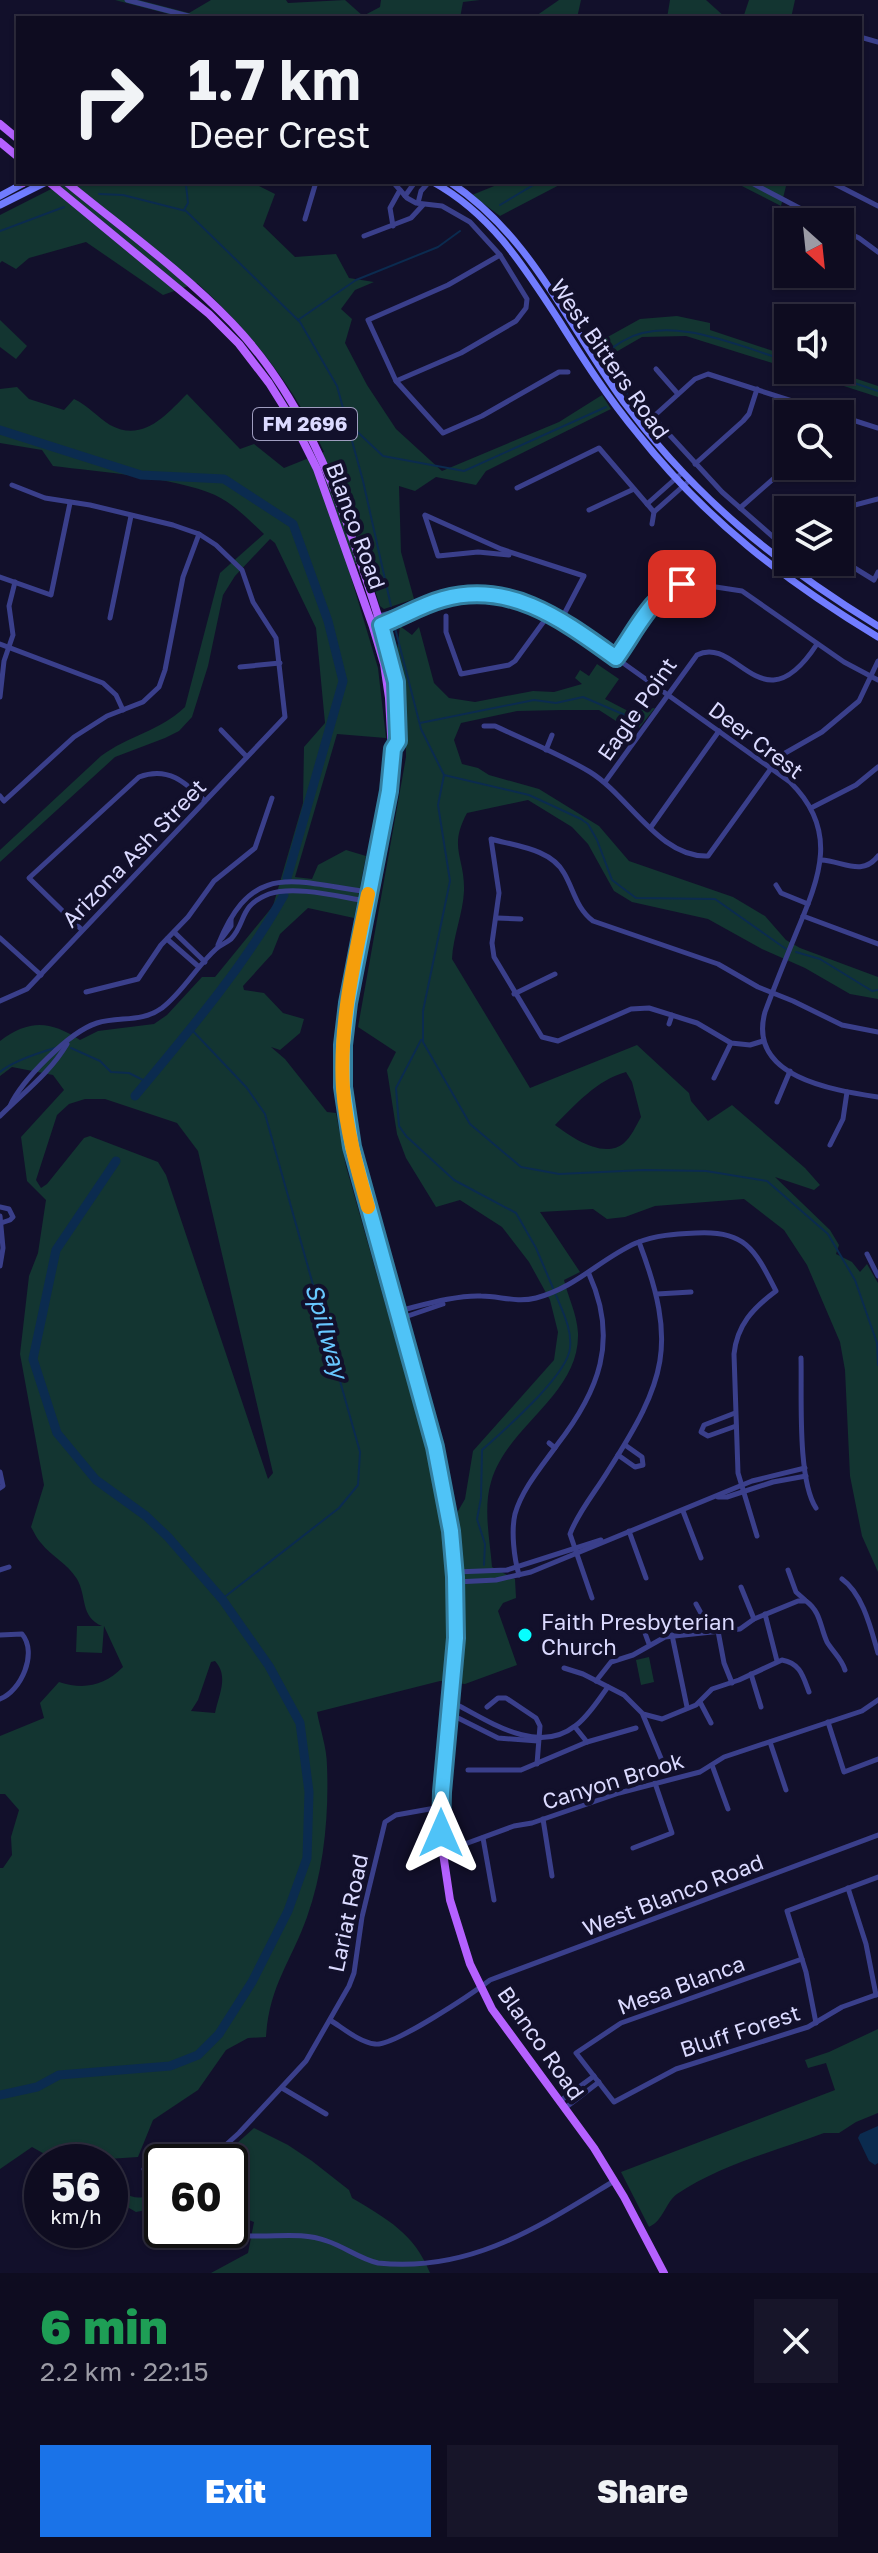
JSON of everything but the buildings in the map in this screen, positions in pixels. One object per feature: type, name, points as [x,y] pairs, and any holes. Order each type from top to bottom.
[{"type":"main road","points":[[0,124],[16,137]]},
{"type":"main road","points":[[0,142],[16,155]]},
{"type":"main road","points":[[0,196],[21,184]]},
{"type":"main road","points":[[0,205],[44,184]]},
{"type":"main road","name":"Blanco Road","points":[[50,184],[209,314],[239,344],[310,445]]},
{"type":"main road","name":"Blanco Road","points":[[68,184],[202,294],[256,351],[287,395],[310,445],[376,622],[386,676],[393,770],[348,1003],[343,1045],[343,1087],[352,1147],[441,1474],[455,1577],[452,1702],[441,1807],[443,1853],[454,1917],[481,1989],[502,2024],[614,2180],[664,2273]]},
{"type":"main road","points":[[75,184],[79,193]]},
{"type":"main road","name":"West Bitters Road","points":[[434,184],[496,224]]},
{"type":"main road","name":"West Bitters Road","points":[[453,184],[480,203],[496,224],[638,435],[675,478],[687,483],[790,569],[878,626]]},
{"type":"main road","points":[[148,263],[155,255]]},
{"type":"main road","name":"West Bitters Road","points":[[600,377],[736,537],[784,577],[878,637]]},
{"type":"main road","name":"Blanco Road","points":[[654,2258],[657,2273]]},
{"type":"street","points":[[127,0],[188,16]]},
{"type":"street","points":[[305,219],[315,184]]},
{"type":"street","points":[[395,184],[405,196],[421,204],[442,206],[470,222],[500,255],[524,293],[526,308],[516,321],[472,348],[396,381]]},
{"type":"street","points":[[364,236],[414,216],[421,204],[421,191],[414,184],[405,196]]},
{"type":"street","points":[[421,191],[429,184]]},
{"type":"street","points":[[754,184],[799,208]]},
{"type":"street","points":[[835,184],[878,206]]},
{"type":"street","points":[[393,226],[390,208],[400,190]]},
{"type":"street","points":[[854,236],[878,252]]},
{"type":"street","points":[[500,255],[448,285],[368,320],[396,381],[443,433],[482,416],[559,372],[568,372]]},
{"type":"street","points":[[656,369],[678,394]]},
{"type":"street","points":[[774,538],[695,464],[653,417],[695,379],[708,374],[786,400]]},
{"type":"street","points":[[695,464],[749,414],[757,389]]},
{"type":"street","points":[[854,420],[878,428]]},
{"type":"street","points":[[517,488],[599,448],[654,512]]},
{"type":"street","points":[[647,504],[683,472]]},
{"type":"street","points":[[740,508],[774,478]]},
{"type":"street","points":[[652,524],[654,512],[687,483]]},
{"type":"street","points":[[12,485],[45,498],[145,517],[199,534],[216,545],[242,570],[253,602],[276,638],[280,663],[240,667]]},
{"type":"street","points":[[589,510],[634,489]]},
{"type":"street","points":[[660,492],[667,500]]},
{"type":"street","points":[[854,505],[878,499]]},
{"type":"street","points":[[0,577],[51,595],[70,503]]},
{"type":"street","points":[[523,557],[478,552],[438,556],[425,515],[523,557],[584,576],[561,620]]},
{"type":"street","points":[[110,618],[131,516]]},
{"type":"street","points":[[2,798],[95,722],[150,697],[163,679],[183,577],[199,534]]},
{"type":"street","points":[[854,568],[874,580],[878,572]]},
{"type":"street","points":[[0,697],[13,624],[9,597],[15,582]]},
{"type":"street","points":[[484,726],[495,726],[605,782],[651,827],[686,854],[708,856],[783,753],[822,732],[856,704],[876,671],[817,644],[742,591],[687,584],[674,587],[659,598],[616,658]]},
{"type":"street","name":"Deer Crest","points":[[376,622],[462,596],[493,595],[524,602],[561,620],[797,789],[811,809],[819,830],[821,860],[808,904],[762,1021],[763,1041]]},
{"type":"street","points":[[446,616],[446,632],[461,674],[509,665],[515,661],[550,613]]},
{"type":"street","points":[[0,644],[103,683],[116,695],[123,710]]},
{"type":"street","name":"Eagle Point","points":[[605,782],[692,660],[703,652],[718,653],[759,678],[777,679],[797,670],[817,644]]},
{"type":"street","name":"Arizona Ash Street","points":[[0,1001],[24,992],[285,717],[280,663]]},
{"type":"street","points":[[221,730],[247,757]]},
{"type":"street","points":[[651,827],[719,731]]},
{"type":"street","points":[[546,750],[552,735]]},
{"type":"street","points":[[811,809],[856,785],[878,767]]},
{"type":"street","points":[[82,930],[29,878],[139,777],[152,773],[170,775],[186,783],[205,801]]},
{"type":"street","points":[[86,992],[138,979],[214,881],[255,848],[272,798]]},
{"type":"street","points":[[878,1032],[842,1025],[718,964],[593,921],[580,908],[556,862],[534,850],[491,839],[499,893],[492,943],[494,957],[536,1031],[550,1041],[558,1041],[635,1008],[649,1008],[697,1023],[731,1043],[750,1045],[763,1041],[774,1060],[790,1071],[821,1086],[878,1097]]},
{"type":"street","points":[[821,860],[859,868],[872,863],[878,856]]},
{"type":"street","points":[[217,948],[242,901],[265,886],[290,882],[368,896]]},
{"type":"street","points":[[319,894],[320,885]]},
{"type":"street","points":[[776,885],[781,893],[808,904]]},
{"type":"street","points":[[10,1106],[23,1085],[43,1064],[86,1027],[138,1019],[157,1011],[173,998],[217,948],[230,939],[246,910],[267,895],[279,891],[368,896]]},
{"type":"street","points":[[803,916],[878,944]]},
{"type":"street","points":[[231,918],[239,922]]},
{"type":"street","points":[[497,918],[521,919]]},
{"type":"street","points":[[174,932],[205,962]]},
{"type":"street","points":[[0,938],[41,975]]},
{"type":"street","points":[[167,939],[200,968]]},
{"type":"street","points":[[514,994],[555,974]]},
{"type":"street","points":[[669,1024],[672,1015]]},
{"type":"street","points":[[0,1116],[29,1090],[68,1043]]},
{"type":"street","points":[[714,1078],[731,1043]]},
{"type":"street","points":[[43,1064],[48,1069]]},
{"type":"street","points":[[777,1102],[790,1071]]},
{"type":"street","points":[[23,1085],[29,1090]]},
{"type":"street","points":[[830,1145],[843,1119],[847,1092]]},
{"type":"street","points":[[0,1207],[9,1209],[13,1217],[1,1223]]},
{"type":"street","points":[[0,1216],[3,1248],[0,1266]]},
{"type":"street","points":[[398,1315],[430,1310],[447,1301],[483,1296],[527,1300],[566,1287],[639,1242],[661,1235],[715,1231],[742,1240],[755,1252],[776,1291],[746,1318],[734,1354],[741,1489],[757,1536]]},
{"type":"street","points":[[592,1598],[570,1534],[642,1416],[657,1378],[662,1331],[657,1294],[639,1242]]},
{"type":"street","points":[[867,1254],[878,1276]]},
{"type":"street","points":[[519,1575],[513,1524],[517,1509],[542,1464],[591,1391],[604,1352],[603,1315],[589,1274]]},
{"type":"street","points":[[657,1294],[691,1292]]},
{"type":"street","points":[[726,1355],[734,1354]]},
{"type":"street","points":[[801,1358],[805,1468],[810,1497],[816,1508]]},
{"type":"street","points":[[657,1378],[665,1380]]},
{"type":"street","points":[[735,1413],[704,1425],[701,1432],[708,1436],[736,1426]]},
{"type":"street","points":[[549,1443],[555,1448]]},
{"type":"street","points":[[618,1455],[635,1467],[643,1465],[642,1457],[625,1445]]},
{"type":"street","points":[[455,1577],[496,1580],[519,1575],[717,1497],[727,1497],[741,1489],[805,1468]]},
{"type":"street","points":[[0,1472],[2,1487]]},
{"type":"street","points":[[741,1489],[806,1476]]},
{"type":"street","points":[[683,1511],[701,1558]]},
{"type":"street","points":[[629,1531],[646,1578]]},
{"type":"street","points":[[455,1577],[516,1568],[574,1551]]},
{"type":"street","points":[[0,1570],[9,1567]]},
{"type":"street","points":[[788,1570],[796,1592],[817,1612],[827,1641],[845,1670]]},
{"type":"street","points":[[842,1579],[852,1587],[878,1653]]},
{"type":"street","points":[[741,1587],[754,1619]]},
{"type":"street","points":[[596,1681],[611,1662],[633,1655],[649,1644],[672,1635],[740,1629],[765,1614],[806,1601]]},
{"type":"street","points":[[696,1604],[702,1615],[703,1632]]},
{"type":"street","points":[[765,1614],[777,1661]]},
{"type":"street","points":[[642,1625],[649,1644]]},
{"type":"street","points":[[718,1631],[724,1663],[732,1683]]},
{"type":"street","points":[[0,1635],[16,1633],[25,1637],[28,1645],[27,1665],[13,1691],[0,1699]]},
{"type":"street","points":[[672,1635],[687,1707]]},
{"type":"street","points":[[643,1714],[653,1718],[669,1718],[700,1702],[712,1689],[732,1683],[777,1661],[786,1660],[796,1665],[809,1692]]},
{"type":"street","points":[[564,1668],[624,1695],[643,1714],[665,1768]]},
{"type":"street","points":[[751,1674],[761,1707]]},
{"type":"street","points":[[449,1713],[498,1738],[539,1739],[575,1727],[608,1687]]},
{"type":"street","points":[[487,1707],[498,1698],[512,1700],[539,1721],[537,1764]]},
{"type":"street","name":"Canyon Brook","points":[[443,1853],[514,1826],[619,1793],[700,1772],[720,1759],[867,1709],[878,1700]]},
{"type":"street","points":[[452,1702],[510,1733],[539,1739]]},
{"type":"street","points":[[700,1702],[711,1723]]},
{"type":"street","points":[[828,1722],[844,1772],[878,1759]]},
{"type":"street","points":[[575,1727],[587,1742]]},
{"type":"street","points":[[468,1770],[515,1771],[587,1742],[636,1728]]},
{"type":"street","points":[[770,1742],[786,1790]]},
{"type":"street","points":[[712,1765],[728,1809]]},
{"type":"street","points":[[633,1848],[672,1833],[655,1783]]},
{"type":"street","name":"Lariat Road","points":[[225,2144],[282,2088],[311,2054],[353,1978],[362,1917],[385,1822],[396,1815],[441,1807]]},
{"type":"street","points":[[543,1819],[552,1876]]},
{"type":"street","name":"West Blanco Road","points":[[330,2020],[366,2042],[384,2044],[481,1989],[490,1980],[878,1835]]},
{"type":"street","points":[[483,1838],[494,1900]]},
{"type":"street","points":[[816,2023],[802,1959],[787,1911],[878,1877]]},
{"type":"street","points":[[848,1888],[866,1944],[877,1995]]},
{"type":"street","name":"Mesa Blanca","points":[[594,2076],[576,2053],[621,2023],[802,1959]]},
{"type":"street","name":"Bluff Forest","points":[[599,2082],[614,2102],[676,2069],[816,2023],[842,2007],[877,1995]]},
{"type":"street","points":[[594,2076],[599,2082],[588,2091],[562,2105],[594,2076]]},
{"type":"street","points":[[583,2084],[588,2091]]},
{"type":"street","points":[[282,2088],[326,2114]]},
{"type":"street","points":[[248,2235],[282,2234],[327,2241],[375,2263],[405,2267],[451,2264],[484,2257],[533,2232],[614,2180]]},
{"type":"green space","points":[[115,0],[139,0],[189,13],[211,0],[286,0],[288,3],[345,0],[363,16],[176,16]]},
{"type":"green space","points":[[381,0],[480,0],[463,2],[460,16],[363,16],[380,7]]},
{"type":"green space","points":[[559,0],[581,0],[577,16],[536,16]]},
{"type":"green space","points":[[670,0],[706,0],[724,16],[667,16]]},
{"type":"green space","points":[[749,0],[795,0],[791,16],[744,16]]},
{"type":"green space","points":[[61,184],[255,184],[275,194],[263,226],[295,257],[336,254],[349,278],[374,282],[355,290],[341,309],[352,319],[345,343],[367,385],[396,429],[442,471],[559,422],[602,395],[611,409],[486,471],[476,485],[436,477],[415,491],[399,486],[401,552],[414,599],[384,609],[380,606],[365,560],[348,567],[378,668],[386,738],[337,734],[295,877],[312,879],[318,865],[346,850],[366,856],[354,918],[308,908],[280,934],[272,954],[243,986],[244,990],[264,993],[283,1013],[304,1019],[300,1033],[280,1050],[271,1047],[285,1059],[327,1112],[336,1113],[346,1166],[428,1455],[443,1537],[465,1499],[473,1451],[554,1360],[558,1332],[550,1300],[529,1262],[502,1227],[460,1200],[436,1207],[406,1158],[397,1134],[387,1070],[396,1052],[358,1027],[406,757],[406,702],[397,651],[400,626],[412,635],[419,627],[434,683],[449,698],[475,702],[533,691],[554,692],[582,684],[575,678],[580,670],[589,676],[597,664],[619,679],[605,699],[628,711],[655,708],[639,728],[628,719],[616,721],[599,710],[517,711],[461,723],[454,740],[462,764],[539,789],[599,826],[629,861],[733,897],[765,916],[786,940],[800,948],[878,977],[878,999],[850,994],[708,919],[632,902],[614,891],[588,844],[572,827],[528,800],[467,813],[461,825],[458,844],[464,891],[452,959],[530,1088],[637,1045],[689,1093],[691,1101],[708,1121],[732,1105],[805,1168],[820,1185],[814,1190],[775,1177],[830,1230],[839,1245],[836,1254],[852,1262],[860,1272],[867,1264],[878,1283],[878,1572],[862,1536],[850,1476],[845,1370],[840,1342],[807,1265],[784,1230],[744,1199],[655,1206],[625,1217],[607,1219],[593,1209],[540,1212],[580,1272],[564,1280],[578,1333],[568,1374],[499,1462],[489,1492],[492,1567],[515,1579],[516,1598],[503,1603],[498,1611],[517,1665],[465,1684],[440,1681],[317,1712],[327,1766],[326,1823],[321,1861],[307,1917],[271,2003],[266,2037],[248,2038],[226,2050],[198,2090],[153,2120],[138,2157],[128,2158],[128,2144],[24,2144],[24,2152],[0,2169],[0,1868],[12,1855],[11,1837],[19,1810],[5,1794],[0,1794],[0,1736],[44,1718],[40,1703],[59,1682],[77,1686],[93,1685],[123,1667],[104,1626],[102,1653],[76,1652],[77,1626],[102,1626],[87,1612],[73,1573],[45,1548],[31,1527],[44,1485],[20,1354],[29,1276],[38,1253],[46,1200],[27,1181],[21,1137],[64,1090],[53,1075],[12,1067],[0,1076],[0,1041],[21,1029],[40,1025],[59,1029],[80,1040],[98,1031],[154,1024],[167,1015],[202,977],[215,977],[273,906],[303,803],[304,747],[325,723],[316,628],[275,543],[270,539],[235,576],[223,595],[208,666],[192,717],[179,731],[115,757],[0,862],[0,850],[101,756],[165,722],[185,707],[220,573],[264,534],[229,503],[198,489],[136,476],[53,466],[42,450],[0,443],[0,389],[17,387],[29,399],[64,410],[74,399],[110,425],[133,431],[162,418],[187,394],[240,449],[254,444],[284,468],[324,452],[299,405],[270,361],[197,283],[163,295],[86,242],[29,258],[16,269],[2,261],[0,263],[0,215]],"holes":[[[626,1072],[632,1082],[641,1117],[624,1143],[607,1149],[588,1145],[555,1125],[596,1087]],[[85,1099],[105,1099],[177,1123],[198,1151],[273,1473],[268,1479],[166,1175],[158,1162],[90,1136],[84,1138],[47,1184],[41,1188],[36,1180],[57,1115],[69,1104]],[[215,1661],[222,1679],[215,1713],[191,1711],[211,1662]]]},
{"type":"green space","points":[[499,184],[561,184],[500,216],[472,195]]},
{"type":"green space","points":[[738,184],[786,184],[781,206]]},
{"type":"green space","points":[[677,316],[710,323],[710,330],[774,351],[774,364],[686,336],[642,337],[609,356],[597,353],[591,344],[640,319]]},
{"type":"green space","points":[[0,320],[27,346],[16,359],[0,347]]},
{"type":"green space","points":[[854,378],[878,386],[878,397],[838,384],[854,384]]},
{"type":"green space","points":[[649,1657],[654,1682],[641,1685],[636,1660]]},
{"type":"green space","points":[[878,2029],[878,2113],[839,2133],[824,2133],[711,2175],[677,2194],[649,2227],[621,2172],[835,2090],[826,2063],[808,2068],[805,2060]]},
{"type":"green space","points":[[254,2128],[288,2145],[349,2190],[352,2198],[408,2237],[430,2273],[211,2273],[248,2253],[254,2222],[248,2220],[248,2144],[236,2144]]},
{"type":"green space","points":[[128,2194],[143,2197],[144,2210],[136,2212],[128,2207]]},
{"type":"water","points":[[878,2126],[878,2163],[875,2165],[869,2161],[858,2138],[860,2134]]},
{"type":"waterway","points":[[184,210],[188,203],[187,184]]},
{"type":"waterway","points":[[500,205],[535,184]]},
{"type":"waterway","points":[[99,194],[123,195],[186,211],[300,322],[337,386],[363,481],[391,606]]},
{"type":"waterway","points":[[0,231],[64,207]]},
{"type":"waterway","points":[[298,320],[356,280],[438,247],[460,231]]},
{"type":"waterway","points":[[628,399],[603,357],[614,346],[641,333],[683,331],[774,356]]},
{"type":"waterway","points":[[854,383],[878,391]]},
{"type":"waterway","points":[[630,398],[643,415],[648,416]]},
{"type":"waterway","points":[[348,423],[383,456],[464,471],[606,407]]},
{"type":"waterway","points":[[0,430],[141,475],[224,479],[293,524],[328,621],[343,681],[287,878]]},
{"type":"waterway","points":[[394,624],[421,729],[444,775],[438,805],[450,881],[423,1011],[423,1042],[470,1124],[521,1167],[559,1174],[706,1171],[767,1181],[828,1234],[855,1280],[877,1343],[878,1365]]},
{"type":"waterway","points":[[420,723],[534,700],[556,703],[583,697],[625,715],[644,716]]},
{"type":"waterway","points":[[444,775],[529,795],[581,819],[588,824],[597,840],[612,880],[636,898],[715,899],[786,949]]},
{"type":"waterway","points":[[135,1096],[233,974],[284,895]]},
{"type":"waterway","points":[[796,952],[820,959],[872,991],[878,990]]},
{"type":"waterway","name":"Spillway","points":[[191,1029],[247,1088],[265,1114],[360,1452],[358,1485],[339,1508],[222,1599]]},
{"type":"waterway","points":[[421,1040],[396,1088],[399,1126],[454,1180],[516,1213],[536,1248],[553,1288]]},
{"type":"waterway","points":[[0,1072],[19,1061],[55,1048]]},
{"type":"waterway","points":[[71,1048],[100,1061],[111,1072],[129,1073],[147,1082]]},
{"type":"waterway","points":[[0,2095],[37,2087],[59,2075],[170,2066],[198,2055],[219,2034],[252,1982],[288,1911],[307,1858],[309,1792],[300,1723],[269,1666],[222,1599],[168,1537],[146,1516],[96,1480],[57,1433],[33,1359],[56,1250],[116,1161]]},
{"type":"waterway","points":[[484,1565],[485,1544],[477,1519],[481,1498],[482,1450],[533,1402],[567,1359],[570,1334],[556,1295]]},
{"type":"slow traffic","points":[[368,894],[348,1003],[343,1045],[343,1087],[352,1147],[368,1207]]},
{"type":"place","name":"Faith Presbyterian Church","points":[[525,1635]]},
{"type":"route","points":[[441,1833],[456,1638],[451,1531],[435,1447],[352,1147],[343,1087],[343,1045],[348,1003],[393,770],[393,749],[398,741],[396,682],[381,625],[446,598],[493,595],[539,607],[616,658],[659,598],[682,584]]}]
